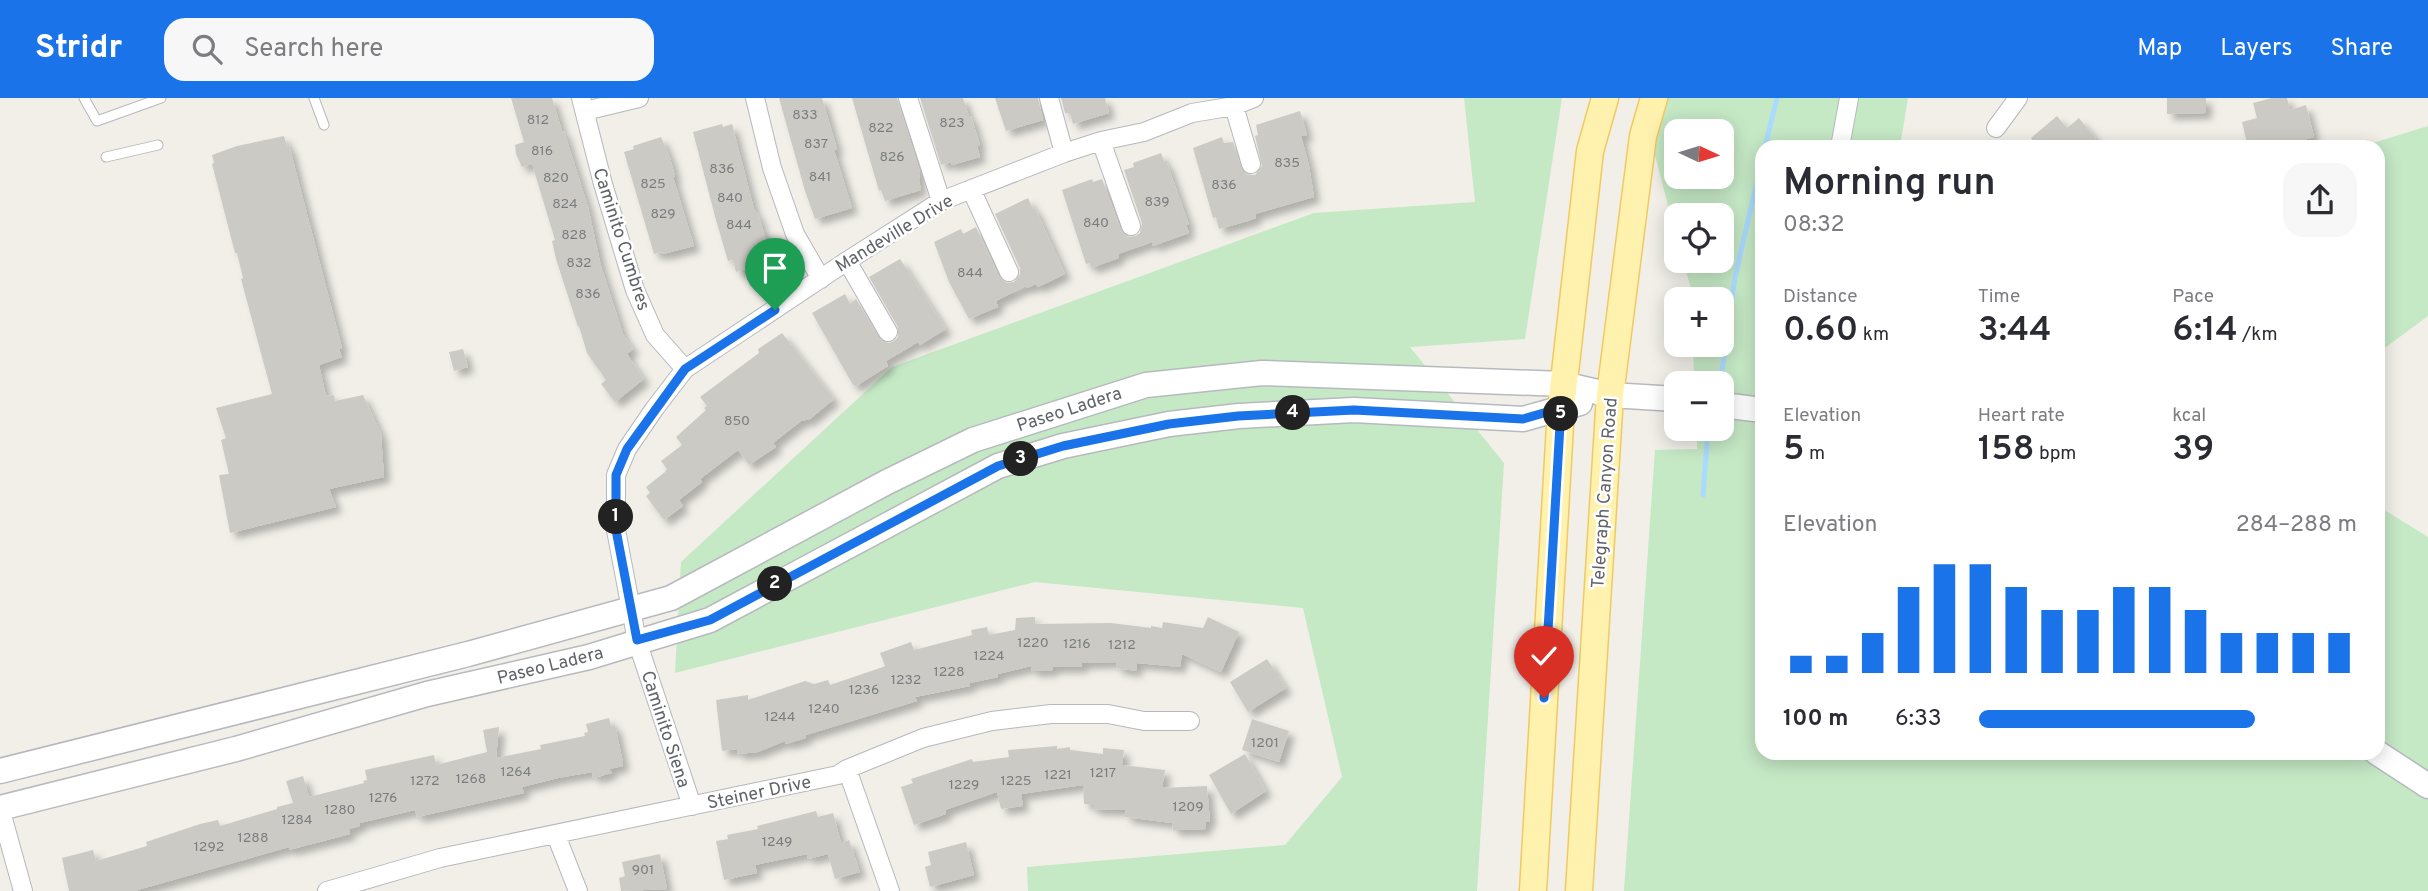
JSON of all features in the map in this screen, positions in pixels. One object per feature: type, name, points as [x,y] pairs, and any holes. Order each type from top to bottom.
[{"type":"main road","points":[[1533,891],[1562,396],[1590,151],[1605,98]]},
{"type":"main road","name":"Telegraph Canyon Road","points":[[1579,891],[1610,395],[1643,136],[1654,98]]},
{"type":"main road","name":"Paseo Ladera","points":[[0,771],[631,611],[671,598],[887,482],[973,440],[1146,385],[1262,373],[1562,396],[1664,398]]},
{"type":"main road","name":"Paseo Ladera","points":[[0,808],[236,749],[427,694],[589,657],[637,640],[710,620],[998,466],[1063,446],[1169,424],[1238,416],[1354,410],[1523,419],[1562,396]]},
{"type":"main road","points":[[1734,406],[1755,409]]},
{"type":"main road","points":[[2385,758],[2428,786]]},
{"type":"street","points":[[583,104],[639,98]]},
{"type":"street","points":[[755,98],[772,168],[795,234],[821,279]]},
{"type":"street","points":[[908,98],[941,201]]},
{"type":"street","points":[[1049,98],[1064,153]]},
{"type":"street","name":"Mandeville Drive","points":[[631,611],[616,530],[616,475],[627,449],[685,369],[941,201],[1064,153],[1101,141],[1144,132],[1189,106],[1234,106],[1254,98]]},
{"type":"street","points":[[1841,140],[1849,98]]},
{"type":"street","points":[[1996,128],[2018,98]]},
{"type":"street","name":"Caminito Cumbres","points":[[583,104],[603,184],[635,290],[655,335],[685,369]]},
{"type":"street","points":[[1234,106],[1251,164]]},
{"type":"street","points":[[1101,141],[1131,226]]},
{"type":"street","points":[[971,189],[1009,272]]},
{"type":"street","points":[[847,261],[888,332]]},
{"type":"street","name":"Caminito Siena","points":[[631,611],[637,640],[692,806]]},
{"type":"street","name":"Steiner Drive","points":[[327,891],[440,858],[838,775],[923,738],[992,721],[1051,714],[1108,714],[1144,721],[1190,721]]},
{"type":"street","points":[[847,769],[890,891]]},
{"type":"street","points":[[0,808],[23,891]]},
{"type":"street","points":[[556,835],[578,891]]},
{"type":"lane","points":[[84,98],[97,121],[161,98]]},
{"type":"lane","points":[[314,98],[324,125]]},
{"type":"lane","points":[[106,157],[158,145]]},
{"type":"green space","points":[[1464,98],[1562,98],[1525,339],[1410,347],[1504,463],[1477,891],[1028,891],[1027,867],[1285,845],[1342,777],[1303,608],[1035,582],[675,673],[681,562],[892,367],[1314,213],[1475,202]]},
{"type":"green space","points":[[1640,98],[1908,98],[1901,140],[1755,140],[1755,760],[2385,760],[2385,510],[2428,537],[2428,891],[1624,891],[1655,450],[1697,449],[1697,441],[1734,441],[1734,371],[1694,371],[1693,357],[1734,357],[1734,287],[1690,285],[1686,273],[1734,273],[1734,203],[1667,203]]},
{"type":"green space","points":[[2428,126],[2428,316],[2385,348],[2385,140],[2383,140]]},
{"type":"building","points":[[511,98],[552,98],[564,131],[588,207],[601,266],[623,334],[633,349],[627,354],[644,379],[615,402],[601,384],[606,380],[587,353],[556,259],[552,241],[555,240],[532,164],[522,167],[516,154],[515,145],[524,142]]},
{"type":"building","points":[[779,98],[822,98],[837,149],[834,150],[852,208],[815,219]]},
{"type":"building","points":[[852,98],[897,98],[920,172],[921,190],[885,201],[881,190],[879,191]]},
{"type":"building","points":[[920,98],[963,98],[980,145],[977,146],[980,157],[952,165],[951,162],[941,165]]},
{"type":"building","points":[[995,98],[1038,98],[1043,120],[1006,131]]},
{"type":"building","points":[[1061,98],[1105,98],[1109,113],[1073,124],[1070,113],[1065,113]]},
{"type":"building","points":[[2167,98],[2206,98],[2206,113],[2167,114]]},
{"type":"building","points":[[2272,98],[2287,98],[2290,110],[2306,105],[2314,137],[2304,140],[2246,140],[2242,122],[2257,118],[2253,103]]},
{"type":"building","points":[[1300,111],[1307,135],[1301,136],[1314,197],[1255,214],[1256,218],[1219,229],[1216,217],[1213,218],[1193,148],[1222,137],[1224,143],[1233,142],[1243,172],[1255,175],[1262,166],[1255,136],[1258,135],[1256,125]]},
{"type":"building","points":[[2057,116],[2067,128],[2079,118],[2096,139],[2033,140],[2031,138]]},
{"type":"building","points":[[722,124],[723,127],[732,124],[754,209],[772,260],[736,272],[733,260],[728,261],[693,132]]},
{"type":"building","points":[[284,136],[287,146],[289,145],[342,348],[339,349],[342,357],[319,365],[326,396],[334,395],[335,401],[363,395],[381,434],[384,477],[329,489],[336,507],[230,533],[219,475],[229,474],[221,440],[226,438],[216,408],[272,394],[212,164],[212,155],[237,146]]},
{"type":"building","points":[[661,137],[670,158],[675,176],[673,177],[694,246],[654,254],[624,152],[634,149],[633,146]]},
{"type":"building","points":[[1161,153],[1189,225],[1186,225],[1189,233],[1153,246],[1152,242],[1118,254],[1119,258],[1091,268],[1090,263],[1086,264],[1062,190],[1092,179],[1093,182],[1102,179],[1121,230],[1128,237],[1135,236],[1140,233],[1142,223],[1124,170],[1134,167],[1133,163]]},
{"type":"building","points":[[1028,198],[1065,274],[1038,287],[1036,284],[1027,288],[1026,286],[996,301],[998,307],[969,319],[949,282],[934,242],[961,229],[963,234],[976,227],[999,277],[1007,283],[1014,282],[1020,274],[1020,268],[995,214]]},
{"type":"building","points":[[900,259],[946,329],[886,361],[888,366],[856,386],[853,385],[812,313],[845,294],[850,304],[856,299],[882,341],[894,341],[898,337],[898,327],[869,277]]},
{"type":"building","points":[[782,333],[834,399],[810,419],[801,421],[773,443],[776,447],[749,465],[738,450],[700,479],[702,482],[679,500],[683,506],[664,520],[646,496],[650,493],[646,487],[667,469],[661,461],[682,445],[676,437],[706,410],[704,408],[707,406],[700,397],[759,353],[758,349]]},
{"type":"building","points":[[463,349],[468,367],[454,371],[449,352]]},
{"type":"building","points":[[1035,617],[1035,624],[1111,623],[1162,628],[1163,622],[1203,628],[1208,617],[1239,632],[1221,672],[1182,654],[1180,667],[1137,663],[1136,671],[1116,668],[1117,662],[1082,663],[1082,667],[1052,667],[1053,670],[1032,671],[1031,666],[970,683],[970,686],[915,697],[917,701],[806,735],[806,738],[786,744],[785,741],[758,752],[737,754],[737,749],[722,751],[716,700],[748,695],[748,700],[805,681],[814,684],[828,680],[830,685],[885,666],[880,653],[911,642],[914,650],[972,635],[971,630],[987,627],[989,635],[1015,630],[1016,618]]},
{"type":"building","points":[[1267,659],[1286,688],[1248,712],[1230,682]]},
{"type":"building","points":[[609,718],[611,726],[615,725],[623,766],[609,769],[612,773],[593,778],[592,772],[558,778],[522,787],[524,793],[417,817],[415,810],[360,823],[360,826],[349,829],[350,834],[289,850],[289,847],[134,891],[69,891],[62,858],[93,850],[96,861],[147,846],[146,842],[200,824],[218,820],[220,826],[277,809],[293,803],[286,781],[303,776],[309,797],[364,783],[363,781],[367,780],[365,770],[434,755],[436,765],[487,752],[483,730],[499,727],[496,758],[585,736],[584,733],[588,732],[586,724]]},
{"type":"building","points":[[1252,719],[1289,731],[1279,762],[1242,750]]},
{"type":"building","points":[[1057,746],[1057,749],[1070,747],[1070,750],[1103,754],[1103,748],[1124,750],[1122,765],[1165,770],[1162,788],[1207,786],[1210,822],[1205,822],[1206,829],[1173,830],[1172,823],[1125,817],[1126,810],[1093,809],[1093,805],[1084,804],[1083,785],[1021,794],[1023,806],[1001,809],[997,792],[945,810],[946,814],[914,825],[901,787],[913,783],[911,779],[972,759],[973,762],[1009,757],[1008,750]]},
{"type":"building","points":[[1245,754],[1266,791],[1231,814],[1209,775]]},
{"type":"building","points":[[816,811],[818,817],[833,813],[841,843],[849,840],[860,872],[835,879],[828,854],[808,859],[807,854],[755,865],[757,873],[724,880],[716,841],[728,839],[727,835],[758,829],[757,826]]},
{"type":"building","points":[[966,842],[974,875],[930,887],[925,867],[931,865],[928,852]]},
{"type":"building","points":[[660,854],[667,889],[621,891],[619,878],[625,876],[622,862]]},
{"type":"waterway","points":[[1767,140],[1777,98]]},
{"type":"waterway","points":[[1722,371],[1735,277],[1755,190]]},
{"type":"waterway","points":[[1703,495],[1707,442]]},
{"type":"route","points":[[775,310],[685,369],[627,449],[616,475],[616,530],[637,640],[710,620],[998,466],[1063,446],[1169,424],[1238,416],[1354,410],[1523,419],[1561,408],[1544,698]]}]
